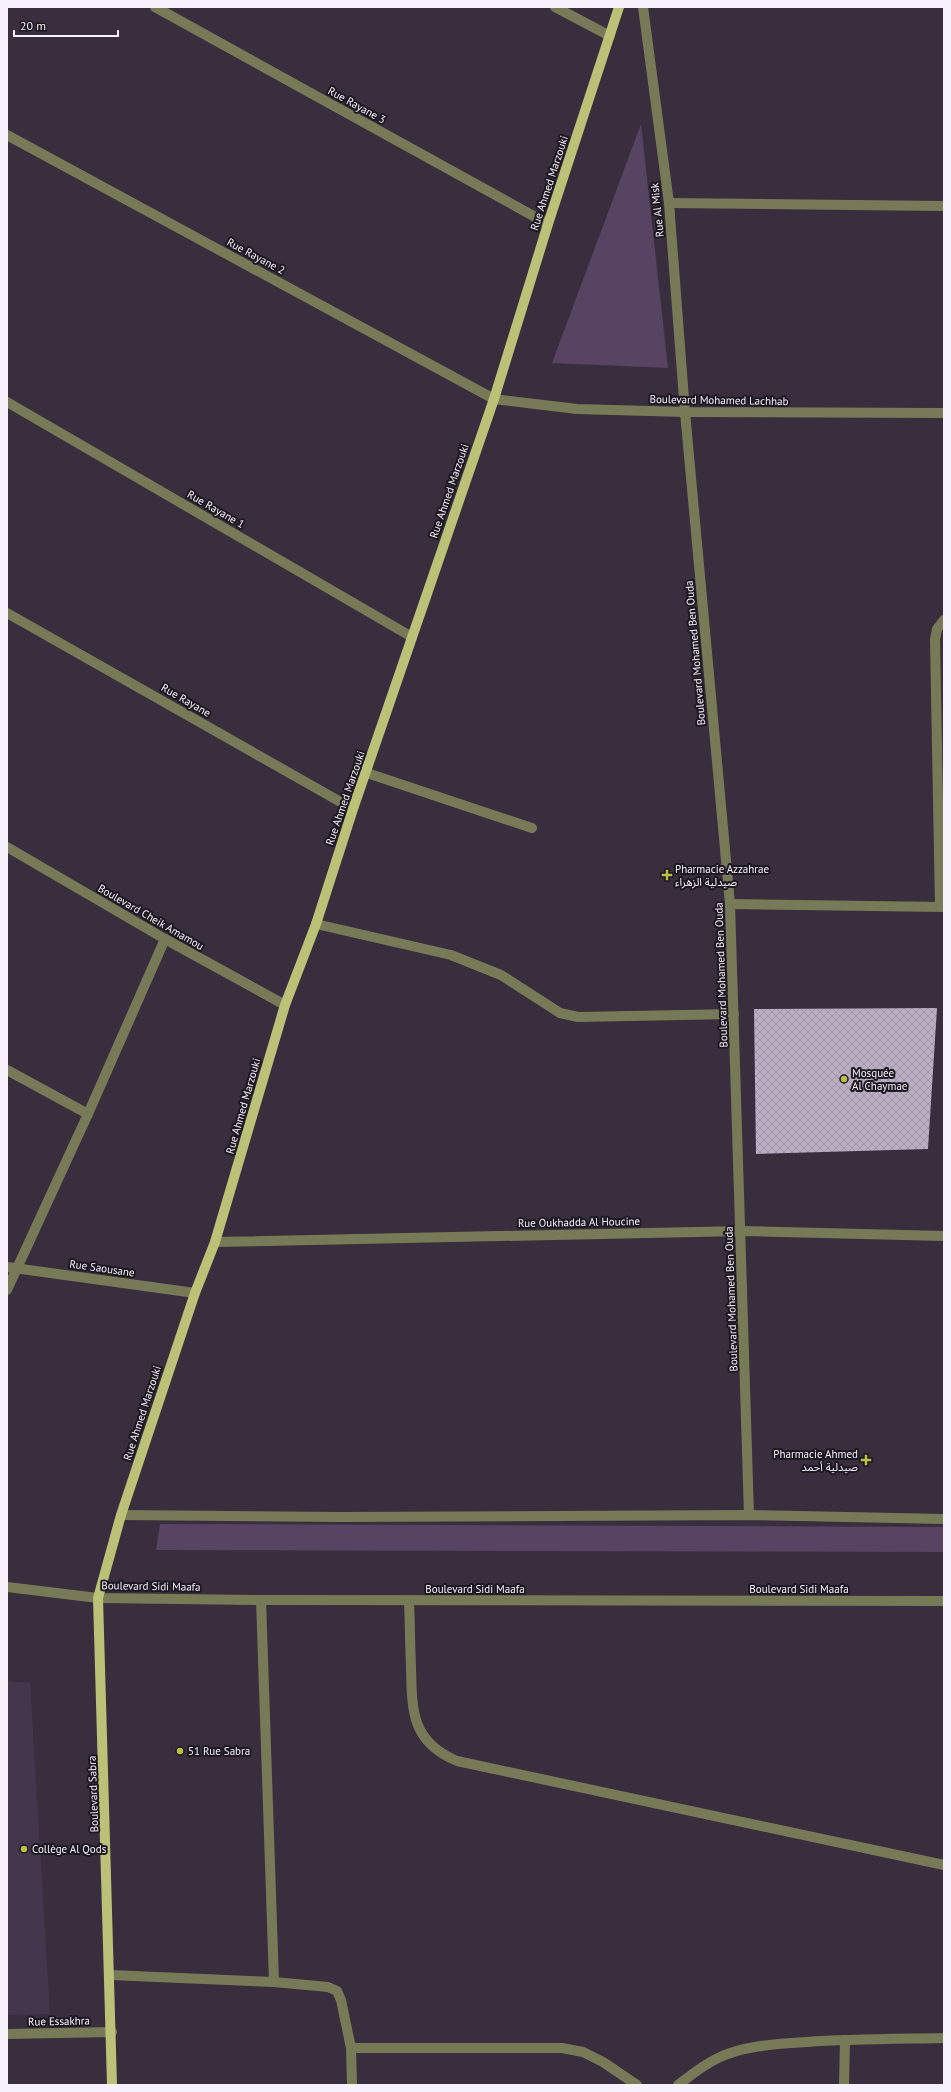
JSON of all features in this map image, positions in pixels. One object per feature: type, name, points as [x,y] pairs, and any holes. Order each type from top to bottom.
[{"type":"main road","name":"Rue Ahmed Marzouki","points":[[98,1598],[121,1515],[195,1293],[215,1242],[285,1005],[316,924],[412,637],[494,399],[548,224],[619,7]]},
{"type":"main road","name":"Boulevard Sabra","points":[[98,1598],[112,2032],[112,2085]]},
{"type":"street","name":"Rue Rayane 3","points":[[155,7],[548,224]]},
{"type":"street","points":[[555,7],[610,36]]},
{"type":"street","name":"Rue Al Misk","points":[[643,7],[669,204],[685,412]]},
{"type":"street","name":"Rue Rayane 2","points":[[7,135],[494,399]]},
{"type":"street","points":[[669,204],[944,206]]},
{"type":"street","name":"Boulevard Mohamed Lachhab","points":[[494,399],[577,409],[685,412],[944,413]]},
{"type":"street","name":"Rue Rayane 1","points":[[7,402],[412,637]]},
{"type":"street","name":"Boulevard Mohamed Ben Ouda","points":[[685,412],[730,904],[742,1231],[749,1515]]},
{"type":"street","name":"Rue Rayane","points":[[7,612],[354,809]]},
{"type":"street","points":[[730,904],[942,906],[935,640],[937,629],[944,620]]},
{"type":"street","points":[[367,773],[532,828]]},
{"type":"street","name":"Boulevard Cheik Amamou","points":[[7,847],[165,939],[285,1005]]},
{"type":"street","points":[[316,924],[450,955],[501,975],[525,989],[560,1013],[578,1017],[734,1014]]},
{"type":"street","points":[[7,1290],[12,1267],[88,1114],[165,939]]},
{"type":"street","points":[[7,1070],[88,1114]]},
{"type":"street","name":"Rue Oukhadda Al Houcine","points":[[215,1242],[742,1231],[944,1236]]},
{"type":"street","name":"Rue Saousane","points":[[12,1267],[195,1293]]},
{"type":"street","points":[[121,1515],[342,1517],[749,1515],[944,1519]]},
{"type":"street","name":"Boulevard Sidi Maafa","points":[[7,1587],[98,1598],[409,1602],[944,1601]]},
{"type":"street","points":[[262,1600],[274,1982]]},
{"type":"street","points":[[409,1602],[412,1708],[423,1735],[443,1755],[457,1761],[944,1864]]},
{"type":"street","points":[[110,1975],[274,1982],[328,1987],[337,1991],[341,2000],[351,2048],[352,2085]]},
{"type":"street","name":"Rue Essakhra","points":[[7,2034],[112,2032]]},
{"type":"street","points":[[678,2085],[701,2068],[718,2058],[734,2052],[774,2044],[844,2040],[944,2038]]},
{"type":"street","points":[[844,2040],[844,2085]]},
{"type":"street","points":[[351,2048],[562,2048],[583,2052],[603,2062],[637,2085]]},
{"type":"shaded area","points":[[641,124],[668,368],[552,363]]},
{"type":"shaded area","points":[[160,1524],[944,1527],[944,1552],[156,1550]]},
{"type":"shaded area","name":"Collège Al Qods","points":[[7,1681],[30,1683],[50,2014],[7,2015]]},
{"type":"building","name":"Mosquée Al Chaymae","points":[[937,1008],[928,1149],[756,1154],[754,1009]]},
{"type":"place","name":"Pharmacie Azzahrae صيدلية الزهراء","points":[[667,875]]},
{"type":"place","name":"Mosquée Al Chaymae","points":[[844,1079]]},
{"type":"place","name":"Pharmacie Ahmed صيدلية أحمد","points":[[866,1460]]},
{"type":"place","name":"51 Rue Sabra","points":[[180,1751]]},
{"type":"place","name":"Collège Al Qods","points":[[24,1849]]}]
